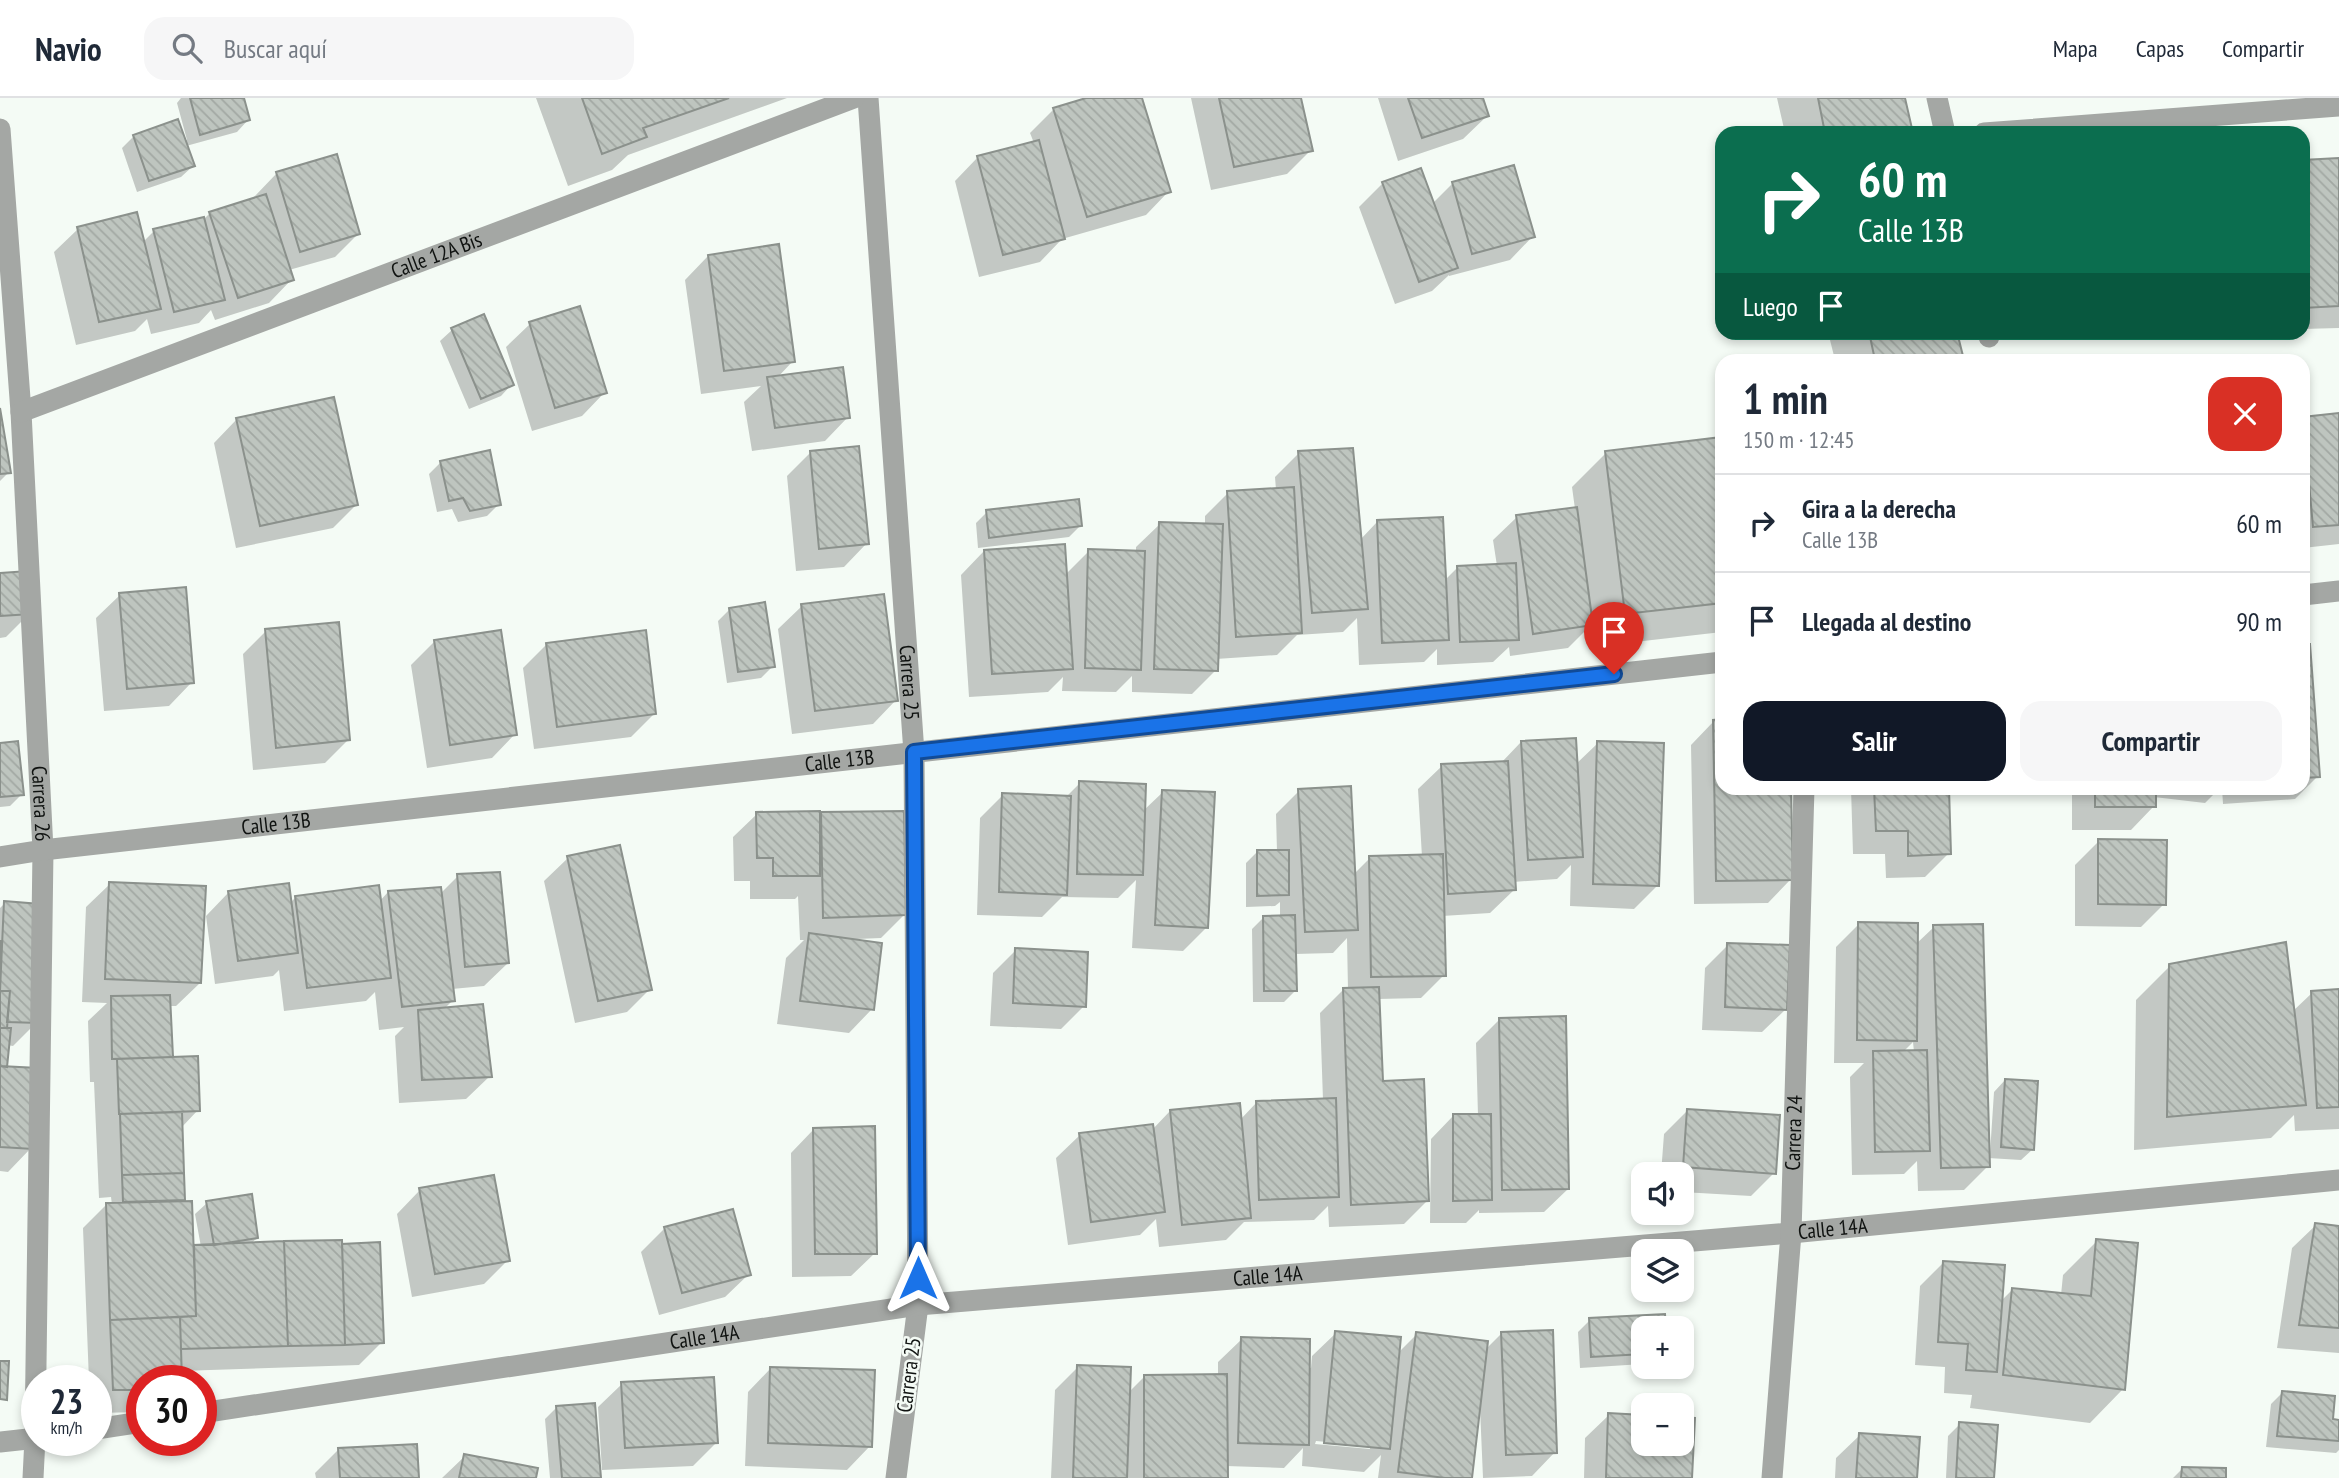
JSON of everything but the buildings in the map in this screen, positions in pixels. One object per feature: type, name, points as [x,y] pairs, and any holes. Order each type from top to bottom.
[{"type":"street","name":"Calle 12A Bis","points":[[21,412],[854,98]]},
{"type":"street","name":"Carrera 25","points":[[868,98],[914,752],[918,1306],[896,1478]]},
{"type":"street","points":[[1937,98],[1943,126]]},
{"type":"street","points":[[2076,126],[2339,106]]},
{"type":"street","name":"Carrera 26","points":[[0,129],[1,171],[21,412],[43,850],[37,1365]]},
{"type":"street","points":[[2310,594],[2339,591]]},
{"type":"street","name":"Calle 13B","points":[[0,857],[43,850],[1715,663]]},
{"type":"street","name":"Carrera 24","points":[[1772,1478],[1791,1233],[1804,795]]},
{"type":"street","name":"Calle 14A","points":[[217,1411],[918,1306],[1791,1233],[2339,1180]]},
{"type":"street","points":[[0,1442],[21,1440]]},
{"type":"street","name":"Carrera 26","points":[[33,1478],[35,1456]]},
{"type":"route","points":[[918,1278],[914,752],[1614,674]]}]
